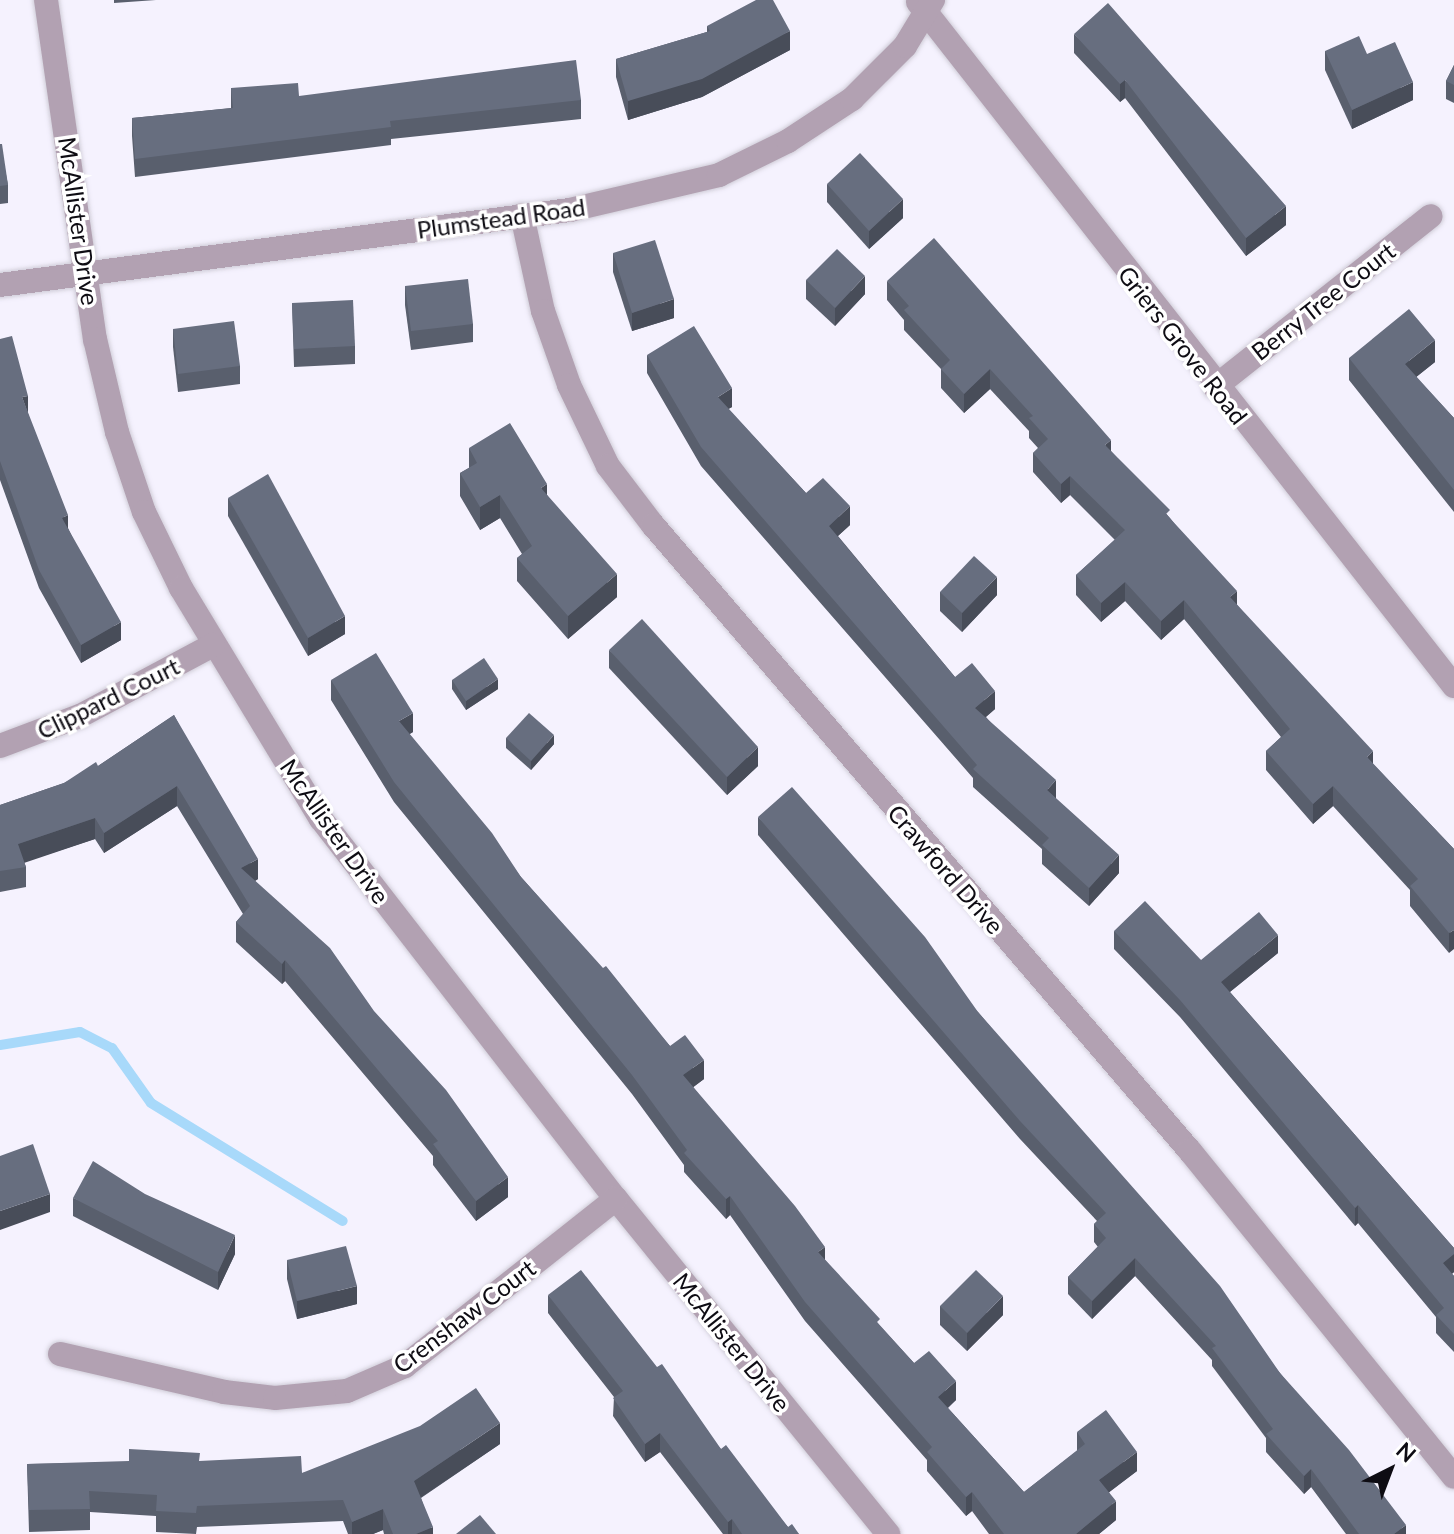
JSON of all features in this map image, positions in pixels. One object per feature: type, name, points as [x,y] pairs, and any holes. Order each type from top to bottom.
[{"type":"street","name":"McAllister Drive","points":[[46,0],[86,274],[117,432],[144,512],[213,645],[321,819],[616,1199],[888,1534]]},
{"type":"street","name":"Plumstead Road","points":[[0,285],[522,215],[655,193],[719,175],[788,141],[871,83],[925,5]]},
{"type":"street","name":"Griers Grove Road","points":[[925,5],[1215,387],[1454,686]]},
{"type":"street","name":"Crawford Drive","points":[[522,215],[543,311],[569,385],[608,466],[673,549],[1190,1151],[1454,1477]]},
{"type":"street","name":"Berry Tree Court","points":[[1215,387],[1431,216]]},
{"type":"street","name":"Clippard Court","points":[[0,746],[80,716],[213,645]]},
{"type":"street","name":"Crenshaw Court","points":[[60,1354],[224,1392],[275,1398],[347,1391],[405,1366],[616,1199]]},
{"type":"building","points":[[756,0],[773,0],[790,31],[702,79],[628,101],[616,59],[710,31],[707,26]]},
{"type":"building","points":[[1108,3],[1286,206],[1246,238],[1125,80],[1120,84],[1074,34]]},
{"type":"building","points":[[1359,36],[1367,54],[1395,42],[1413,82],[1352,110],[1325,51]]},
{"type":"building","points":[[576,60],[581,100],[390,121],[391,127],[135,159],[132,118],[233,108],[231,88],[298,83],[299,96]]},
{"type":"building","points":[[1454,65],[1454,85],[1446,81]]},
{"type":"building","points":[[0,144],[8,185],[0,186]]},
{"type":"building","points":[[860,153],[903,199],[869,231],[827,184]]},
{"type":"building","points":[[934,238],[1111,440],[1105,445],[1170,510],[1166,514],[1237,591],[1230,597],[1373,751],[1367,757],[1454,849],[1454,930],[1449,933],[1410,886],[1418,879],[1333,786],[1313,804],[1266,751],[1290,729],[1184,600],[1161,621],[1125,582],[1101,603],[1076,575],[1125,530],[1070,476],[1061,484],[1033,453],[1048,439],[1029,418],[1033,416],[990,369],[964,394],[941,369],[950,360],[904,310],[909,306],[887,281]]},
{"type":"building","points":[[655,240],[674,299],[632,313],[613,253]]},
{"type":"building","points":[[837,249],[865,276],[835,308],[806,280]]},
{"type":"building","points":[[468,279],[473,324],[411,331],[405,286]]},
{"type":"building","points":[[353,300],[355,346],[294,349],[292,303]]},
{"type":"building","points":[[1409,309],[1435,340],[1405,364],[1454,418],[1454,490],[1349,358]]},
{"type":"building","points":[[234,321],[240,366],[178,374],[173,329]]},
{"type":"building","points":[[694,326],[732,388],[718,397],[806,493],[823,478],[850,506],[829,526],[955,677],[972,663],[995,691],[975,708],[1056,780],[1047,790],[1119,855],[1089,888],[1042,845],[1049,838],[973,769],[977,765],[701,447],[647,355]]},
{"type":"building","points":[[12,336],[28,396],[22,397],[68,515],[62,518],[121,622],[81,645],[39,570],[0,461],[0,339]]},
{"type":"building","points":[[510,423],[547,484],[541,488],[617,574],[568,616],[517,558],[532,546],[500,495],[480,507],[460,473],[477,463],[469,448]]},
{"type":"building","points":[[268,474],[345,616],[308,638],[228,498]]},
{"type":"building","points":[[974,556],[997,577],[962,613],[940,592]]},
{"type":"building","points":[[642,619],[758,747],[727,777],[609,650]]},
{"type":"building","points":[[376,653],[413,713],[399,721],[492,833],[521,877],[603,968],[606,966],[670,1046],[685,1035],[704,1060],[683,1075],[795,1206],[825,1247],[818,1252],[880,1319],[877,1322],[914,1363],[929,1351],[956,1381],[938,1397],[1024,1492],[1085,1444],[1077,1432],[1106,1410],[1137,1452],[1099,1480],[1116,1501],[1076,1534],[1004,1534],[972,1492],[966,1497],[927,1452],[932,1447],[805,1302],[730,1196],[726,1199],[684,1153],[687,1150],[632,1075],[394,782],[331,680]]},
{"type":"building","points":[[484,658],[498,679],[466,701],[452,680]]},
{"type":"building","points":[[529,713],[554,735],[531,761],[506,738]]},
{"type":"building","points":[[174,715],[258,859],[241,868],[330,948],[374,1011],[446,1090],[508,1177],[476,1201],[433,1144],[438,1141],[285,960],[282,964],[236,922],[250,906],[177,786],[104,833],[95,818],[18,844],[26,867],[0,871],[0,805],[64,783],[96,762],[98,766]]},
{"type":"building","points":[[792,787],[925,937],[978,1012],[1220,1286],[1280,1373],[1349,1450],[1406,1525],[1394,1534],[1359,1534],[1311,1469],[1304,1476],[1266,1434],[1273,1429],[1212,1348],[1216,1346],[1135,1258],[1092,1301],[1068,1277],[1106,1238],[1094,1224],[1106,1213],[1020,1121],[758,817]]},
{"type":"building","points":[[1145,901],[1201,960],[1259,912],[1278,935],[1221,982],[1454,1248],[1454,1254],[1443,1263],[1454,1276],[1454,1334],[1436,1315],[1444,1308],[1358,1205],[1355,1208],[1180,1000],[1114,931]]},
{"type":"building","points":[[33,1144],[50,1194],[0,1211],[0,1156]]},
{"type":"building","points":[[93,1161],[145,1194],[235,1235],[218,1272],[73,1198]]},
{"type":"building","points":[[346,1246],[357,1286],[297,1301],[287,1260]]},
{"type":"building","points":[[581,1270],[657,1367],[662,1364],[721,1449],[726,1445],[788,1527],[792,1524],[799,1534],[742,1534],[732,1519],[728,1522],[660,1433],[645,1444],[613,1398],[623,1391],[548,1295]]},
{"type":"building","points":[[976,1270],[1003,1296],[967,1333],[940,1306]]},
{"type":"building","points":[[476,1388],[500,1423],[414,1481],[433,1527],[416,1534],[393,1534],[383,1509],[352,1522],[343,1500],[197,1506],[196,1513],[156,1511],[157,1495],[89,1491],[90,1509],[29,1510],[27,1464],[129,1461],[129,1449],[200,1453],[199,1461],[301,1456],[302,1473],[420,1426]]},
{"type":"building","points":[[480,1515],[496,1534],[456,1534]]},
{"type":"waterway","points":[[0,1045],[80,1032],[112,1048],[151,1103],[343,1221]]}]
